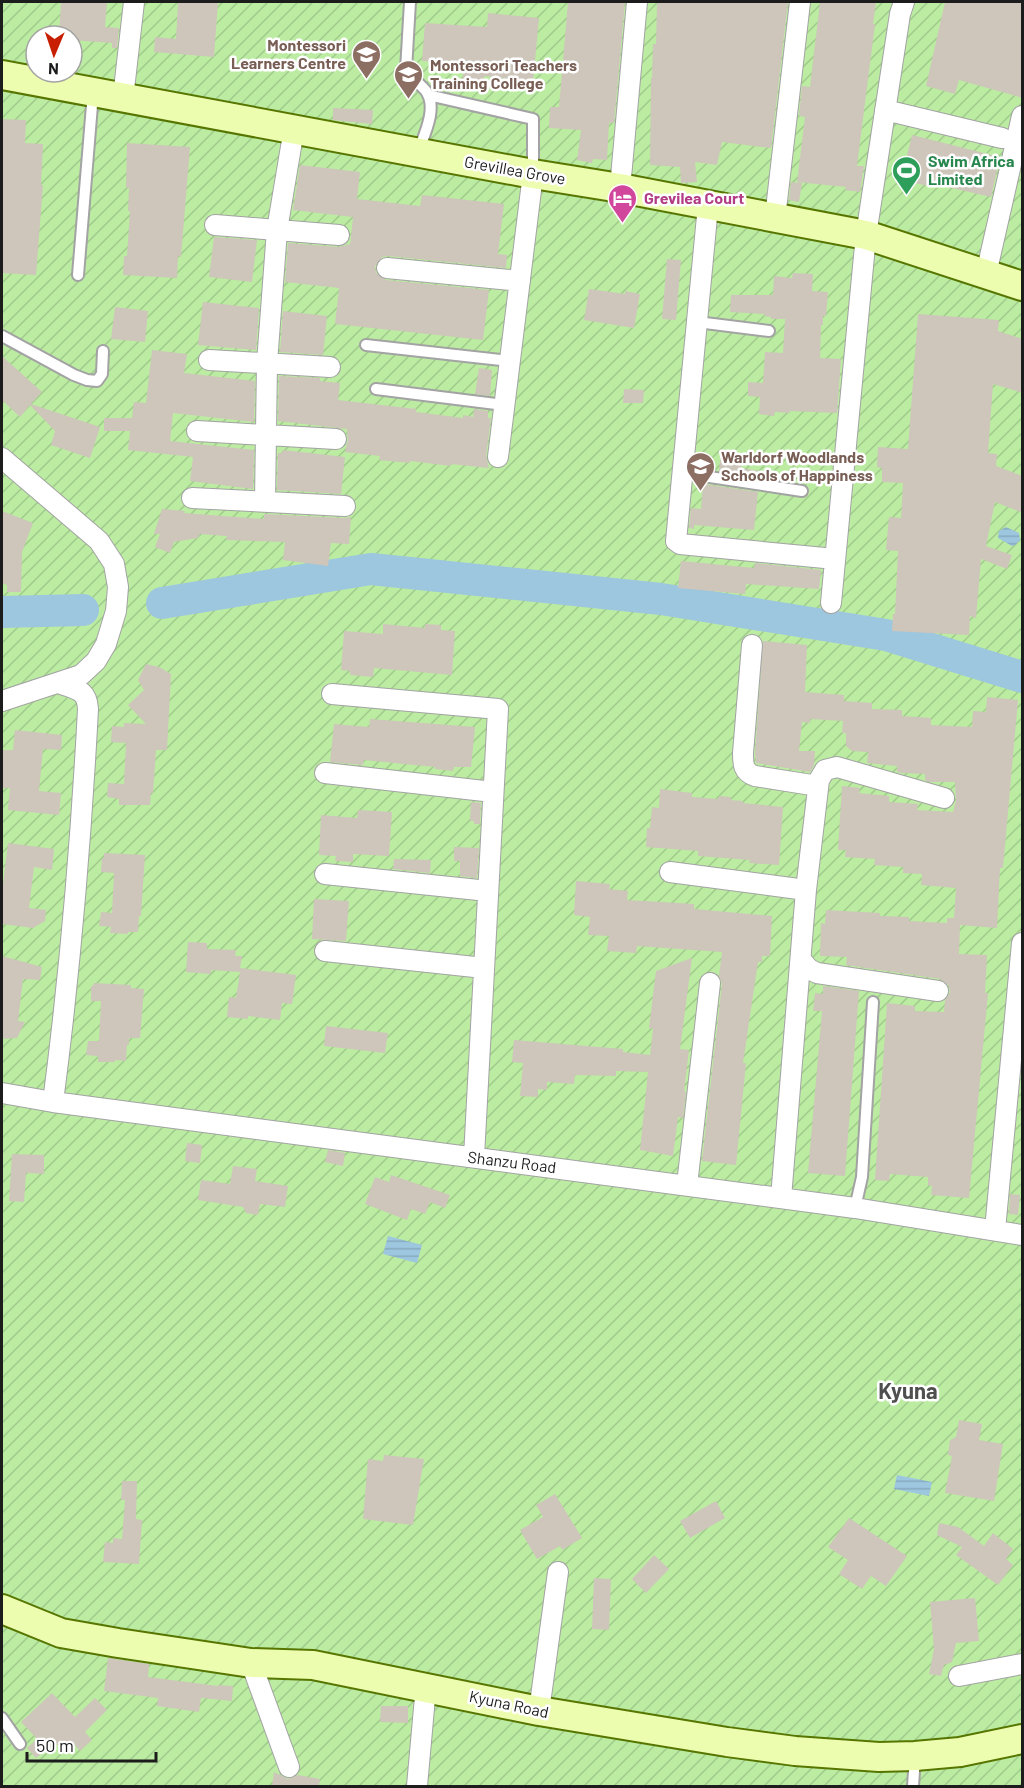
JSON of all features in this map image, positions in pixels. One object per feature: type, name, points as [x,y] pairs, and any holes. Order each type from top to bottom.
[{"type":"street","points":[[123,98],[134,2]]},
{"type":"street","points":[[620,188],[637,2]]},
{"type":"street","points":[[775,218],[800,2]]},
{"type":"street","points":[[831,603],[866,235],[904,2]]},
{"type":"street","name":"Grevillea Grove","points":[[2,75],[866,235],[1023,286]]},
{"type":"street","points":[[885,110],[1002,138]]},
{"type":"street","points":[[986,274],[1023,117]]},
{"type":"street","points":[[265,501],[267,363],[277,230],[294,129]]},
{"type":"street","points":[[498,457],[533,174]]},
{"type":"street","points":[[708,206],[676,538],[678,543],[835,559]]},
{"type":"street","points":[[214,225],[339,235]]},
{"type":"street","points":[[387,268],[520,281]]},
{"type":"street","points":[[209,360],[330,367]]},
{"type":"street","points":[[197,431],[336,440]]},
{"type":"street","points":[[2,458],[99,541],[114,564],[118,587],[116,611],[106,644],[96,661],[81,675],[2,701]]},
{"type":"street","points":[[192,498],[345,506]]},
{"type":"street","points":[[752,645],[744,738],[744,767],[746,771],[755,776],[818,786]]},
{"type":"street","points":[[53,1102],[67,992],[83,815],[88,709],[87,698],[80,691],[59,683]]},
{"type":"street","points":[[332,694],[498,709],[474,1157]]},
{"type":"street","points":[[782,1198],[806,890],[818,786],[825,770],[837,768],[852,770],[944,798]]},
{"type":"street","points":[[325,773],[493,792]]},
{"type":"street","points":[[670,872],[806,890]]},
{"type":"street","points":[[325,874],[488,891]]},
{"type":"street","points":[[995,1230],[1023,943]]},
{"type":"street","points":[[325,951],[484,968]]},
{"type":"street","points":[[801,960],[809,969],[817,973],[938,991]]},
{"type":"street","points":[[687,1185],[710,983]]},
{"type":"street","name":"Shanzu Road","points":[[2,1094],[855,1208],[1023,1235]]},
{"type":"street","points":[[539,1711],[558,1572]]},
{"type":"street","name":"Kyuna Road","points":[[2,1609],[61,1633],[251,1663],[313,1665],[426,1686],[539,1711],[795,1751],[915,1756],[960,1752],[1023,1739]]},
{"type":"street","points":[[251,1663],[289,1767]]},
{"type":"street","points":[[959,1676],[1023,1664]]},
{"type":"street","points":[[417,1786],[426,1686]]},
{"type":"lane","points":[[410,2],[406,70],[428,95],[431,103],[428,123],[418,152]]},
{"type":"lane","points":[[78,275],[93,92]]},
{"type":"lane","points":[[428,95],[533,119],[533,174]]},
{"type":"lane","points":[[697,322],[769,331]]},
{"type":"lane","points":[[2,336],[87,380],[97,381],[102,374],[103,351]]},
{"type":"lane","points":[[366,345],[510,361]]},
{"type":"lane","points":[[376,389],[504,405]]},
{"type":"lane","points":[[683,472],[802,491]]},
{"type":"lane","points":[[855,1208],[862,1177],[873,1002]]},
{"type":"lane","points":[[2,1718],[20,1744]]},
{"type":"lane","points":[[912,1786],[915,1756]]},
{"type":"green space","points":[[2,2],[1022,2],[1022,1786],[2,1786]]},
{"type":"water","points":[[1006,527],[1019,533],[1020,540],[1015,545],[1012,546],[998,538],[999,531]]},
{"type":"water","points":[[388,1236],[422,1245],[417,1263],[383,1254]]},
{"type":"water","points":[[897,1475],[932,1482],[929,1496],[894,1489]]},
{"type":"building","points":[[61,2],[107,2],[105,27],[119,28],[117,48],[112,48],[112,43],[84,41],[84,24],[60,24]]},
{"type":"building","points":[[178,2],[218,2],[214,57],[154,52],[155,37],[176,39]]},
{"type":"building","points":[[568,2],[625,2],[614,123],[609,123],[607,160],[593,159],[592,163],[577,160],[581,130],[549,128],[550,107],[559,107]]},
{"type":"building","points":[[657,2],[788,2],[771,148],[722,142],[717,165],[695,162],[697,182],[681,183],[680,167],[650,165],[651,78],[653,44],[656,44]]},
{"type":"building","points":[[820,2],[876,2],[857,166],[864,166],[860,192],[845,190],[846,187],[797,182],[805,117],[799,116],[802,86],[810,87]]},
{"type":"building","points":[[945,2],[1023,2],[1023,98],[959,80],[955,94],[926,86]]},
{"type":"building","points":[[488,13],[539,18],[533,82],[484,76],[483,87],[462,86],[464,64],[422,61],[425,23],[487,27]]},
{"type":"building","points":[[333,108],[373,110],[372,124],[333,120]]},
{"type":"building","points":[[2,119],[26,120],[25,143],[43,144],[41,185],[43,185],[36,275],[2,273]]},
{"type":"building","points":[[912,135],[1000,157],[991,197],[934,184],[933,187],[901,180]]},
{"type":"building","points":[[127,143],[190,147],[181,257],[178,256],[177,278],[123,275],[124,256],[127,256],[130,211],[128,211],[129,188],[126,188]]},
{"type":"building","points":[[300,165],[360,172],[357,199],[420,206],[422,195],[504,204],[498,254],[507,255],[506,268],[388,256],[382,257],[375,266],[376,273],[386,280],[489,290],[483,340],[335,324],[339,288],[285,282],[288,243],[339,247],[350,244],[351,237],[353,217],[293,210]]},
{"type":"building","points":[[791,182],[802,183],[799,202],[789,200]]},
{"type":"building","points":[[214,237],[257,240],[252,282],[209,277]]},
{"type":"building","points":[[667,259],[681,260],[676,320],[662,319]]},
{"type":"building","points":[[793,273],[813,274],[812,291],[828,292],[826,316],[823,316],[823,325],[821,325],[820,358],[841,359],[837,413],[790,411],[790,413],[775,412],[774,416],[759,414],[760,397],[748,396],[748,382],[763,383],[765,352],[783,353],[785,319],[771,319],[771,317],[764,316],[765,314],[730,312],[731,295],[773,295],[774,276],[792,278]]},
{"type":"building","points":[[589,289],[640,294],[634,328],[584,320]]},
{"type":"building","points":[[203,302],[259,308],[256,350],[198,345]]},
{"type":"building","points":[[115,307],[148,311],[145,342],[111,339]]},
{"type":"building","points":[[283,311],[327,316],[323,355],[280,352]]},
{"type":"building","points":[[918,314],[999,320],[998,331],[1023,339],[1023,393],[993,384],[988,453],[997,454],[996,466],[1023,476],[1023,513],[995,502],[986,546],[1012,555],[1007,569],[981,559],[976,618],[970,616],[969,635],[892,631],[898,551],[886,550],[889,517],[901,518],[903,483],[882,482],[882,468],[877,467],[878,447],[908,449]]},
{"type":"building","points":[[152,350],[187,354],[184,373],[255,381],[254,422],[173,413],[170,441],[254,450],[253,489],[190,481],[193,457],[128,450],[130,431],[104,431],[104,418],[132,418],[134,402],[146,403]]},
{"type":"building","points":[[2,356],[42,392],[31,404],[100,427],[90,458],[51,445],[55,431],[30,405],[20,417],[2,400]]},
{"type":"building","points":[[479,368],[492,370],[490,396],[475,394]]},
{"type":"building","points":[[279,376],[320,378],[320,381],[340,383],[338,400],[416,409],[416,412],[463,418],[463,415],[473,417],[474,409],[488,411],[488,418],[491,418],[486,456],[489,468],[379,460],[380,456],[345,452],[348,440],[347,429],[278,421]]},
{"type":"building","points":[[624,389],[644,390],[643,403],[623,403]]},
{"type":"building","points":[[283,450],[345,457],[341,494],[277,490],[278,453],[282,453]]},
{"type":"building","points":[[721,454],[742,456],[741,468],[760,471],[760,477],[719,471]]},
{"type":"building","points":[[703,484],[758,492],[754,530],[694,525],[694,529],[689,528],[691,508],[701,509]]},
{"type":"building","points":[[162,509],[185,511],[184,513],[264,519],[264,514],[351,517],[349,544],[331,543],[328,566],[283,560],[285,542],[226,540],[227,536],[200,534],[198,538],[174,542],[170,553],[155,547],[160,534],[154,534]]},
{"type":"building","points":[[2,511],[33,523],[22,552],[21,592],[7,592],[7,585],[2,583]]},
{"type":"building","points":[[681,561],[754,568],[755,563],[821,570],[819,589],[746,584],[745,594],[678,588]]},
{"type":"building","points":[[383,624],[425,628],[425,624],[441,625],[441,630],[455,631],[452,675],[374,668],[373,677],[350,675],[350,671],[341,670],[344,631],[383,634]]},
{"type":"building","points":[[763,641],[807,645],[805,692],[844,695],[844,701],[872,703],[872,709],[902,710],[902,716],[931,718],[931,725],[972,727],[973,711],[986,712],[987,697],[1018,700],[1003,868],[1000,868],[997,928],[960,925],[959,954],[987,955],[985,993],[988,993],[969,1198],[931,1195],[932,1186],[928,1185],[928,1177],[890,1174],[889,1181],[875,1180],[887,1003],[915,1006],[915,1011],[944,1012],[945,1000],[950,993],[949,986],[940,979],[846,965],[847,957],[820,956],[821,923],[825,924],[826,910],[880,913],[880,916],[909,917],[909,921],[947,923],[947,918],[954,918],[956,888],[921,885],[922,874],[903,873],[903,867],[874,865],[875,859],[845,857],[846,850],[838,850],[842,786],[860,788],[859,793],[889,796],[889,802],[918,804],[917,810],[953,812],[956,801],[955,782],[930,782],[925,780],[925,774],[902,773],[897,772],[897,766],[867,763],[868,752],[852,751],[846,746],[846,733],[842,733],[843,721],[810,719],[810,723],[802,722],[799,751],[815,751],[814,765],[810,772],[756,763]]},
{"type":"building","points":[[146,664],[159,667],[171,674],[167,750],[156,750],[150,805],[119,805],[119,799],[107,797],[108,783],[124,784],[126,743],[111,742],[112,726],[124,727],[124,723],[146,724],[128,705],[144,690],[138,680]]},
{"type":"building","points":[[370,719],[475,727],[471,767],[454,767],[453,771],[364,760],[363,765],[330,762],[334,724],[369,727]]},
{"type":"building","points":[[15,730],[62,735],[61,750],[43,749],[39,791],[61,793],[59,815],[8,810],[10,788],[2,788],[2,750],[13,750]]},
{"type":"building","points":[[660,789],[692,793],[692,797],[718,799],[719,796],[731,797],[731,800],[743,801],[743,803],[783,807],[779,865],[698,856],[698,851],[646,847],[647,828],[650,828],[652,807],[659,808]]},
{"type":"building","points":[[471,802],[481,803],[480,824],[470,821]]},
{"type":"building","points":[[358,810],[392,812],[389,856],[353,854],[353,862],[335,861],[336,856],[319,855],[321,815],[357,818]]},
{"type":"building","points":[[8,843],[54,849],[52,870],[34,867],[29,908],[46,910],[45,921],[33,928],[2,924],[2,893]]},
{"type":"building","points":[[454,847],[479,848],[477,878],[460,876],[460,861],[454,861]]},
{"type":"building","points":[[104,853],[145,855],[138,932],[110,933],[111,927],[99,926],[101,912],[112,913],[114,873],[101,872]]},
{"type":"building","points":[[394,859],[431,860],[430,873],[393,869]]},
{"type":"building","points":[[576,881],[610,884],[609,889],[628,891],[627,900],[694,904],[694,909],[772,916],[770,956],[762,956],[762,962],[758,962],[743,1063],[746,1063],[736,1165],[702,1161],[722,984],[719,976],[722,952],[637,946],[636,953],[607,951],[609,936],[588,935],[590,917],[574,915]]},
{"type":"building","points":[[314,899],[349,901],[346,941],[312,939]]},
{"type":"building","points":[[188,942],[207,943],[207,949],[236,950],[235,956],[242,956],[240,968],[296,975],[292,1004],[282,1003],[280,1020],[248,1016],[248,1019],[227,1017],[229,997],[236,998],[240,972],[211,970],[211,974],[186,972]]},
{"type":"building","points":[[2,956],[42,967],[40,980],[23,979],[18,1021],[25,1022],[17,1038],[2,1039]]},
{"type":"building","points":[[692,958],[680,1049],[689,1050],[684,1091],[686,1092],[683,1118],[678,1117],[673,1156],[640,1150],[648,1072],[616,1071],[616,1076],[575,1075],[574,1084],[547,1082],[547,1090],[538,1089],[538,1097],[520,1096],[523,1063],[512,1062],[514,1040],[623,1049],[623,1052],[650,1055],[653,1029],[649,1028],[656,971]]},
{"type":"building","points":[[94,983],[131,985],[131,988],[144,989],[140,1038],[129,1038],[126,1061],[98,1062],[98,1056],[86,1055],[88,1041],[99,1041],[101,1001],[91,1001],[91,986]]},
{"type":"building","points":[[823,986],[859,991],[845,1176],[808,1173],[822,1011],[813,1011],[815,993],[823,994]]},
{"type":"building","points":[[326,1026],[388,1033],[385,1053],[324,1046]]},
{"type":"building","points":[[187,1143],[202,1145],[200,1163],[185,1161]]},
{"type":"building","points":[[328,1150],[345,1153],[343,1166],[325,1162]]},
{"type":"building","points":[[12,1154],[44,1155],[44,1174],[26,1173],[24,1202],[9,1201]]},
{"type":"building","points":[[233,1166],[257,1169],[255,1181],[288,1186],[285,1207],[260,1204],[258,1215],[246,1213],[243,1207],[198,1200],[201,1180],[230,1184]]},
{"type":"building","points":[[391,1175],[450,1195],[445,1208],[430,1202],[425,1214],[411,1209],[407,1220],[365,1204],[375,1177],[389,1182]]},
{"type":"building","points":[[1010,1194],[1020,1195],[1018,1215],[1009,1214]]},
{"type":"building","points":[[959,1420],[982,1424],[979,1440],[1003,1444],[994,1501],[945,1493],[952,1456],[948,1455],[950,1440],[956,1437]]},
{"type":"building","points":[[384,1455],[424,1459],[413,1525],[363,1519],[368,1459],[383,1461]]},
{"type":"building","points":[[122,1481],[137,1481],[136,1519],[142,1520],[139,1564],[103,1562],[105,1542],[113,1543],[113,1538],[122,1539],[125,1500],[121,1500]]},
{"type":"building","points":[[555,1494],[582,1538],[562,1550],[560,1546],[537,1559],[520,1530],[543,1517],[536,1505]]},
{"type":"building","points":[[716,1501],[725,1518],[690,1538],[680,1521]]},
{"type":"building","points":[[849,1518],[907,1556],[886,1586],[871,1576],[862,1589],[839,1574],[848,1560],[828,1547]]},
{"type":"building","points":[[939,1523],[958,1527],[984,1546],[993,1533],[1013,1549],[1006,1559],[1013,1565],[998,1585],[956,1555],[962,1547],[937,1535]]},
{"type":"building","points":[[654,1555],[669,1569],[646,1593],[632,1579]]},
{"type":"building","points":[[594,1578],[611,1579],[609,1630],[592,1629]]},
{"type":"building","points":[[975,1598],[979,1641],[956,1643],[952,1662],[944,1665],[941,1676],[929,1674],[934,1649],[930,1602]]},
{"type":"building","points":[[108,1658],[149,1664],[148,1677],[233,1686],[232,1701],[201,1698],[199,1712],[157,1706],[158,1698],[104,1691]]},
{"type":"building","points":[[52,1693],[75,1717],[95,1698],[107,1710],[85,1732],[92,1740],[80,1751],[73,1743],[64,1751],[55,1743],[36,1758],[27,1748],[37,1739],[21,1722]]},
{"type":"building","points":[[381,1706],[408,1706],[408,1723],[380,1722]]},
{"type":"building","points":[[274,1772],[288,1779],[298,1775],[320,1779],[319,1786],[272,1786]]},
{"type":"waterway","points":[[162,603],[371,569],[661,599],[886,635],[1022,677]]},
{"type":"waterway","points":[[2,612],[83,610]]},
{"type":"place","name":"Montessori Learners Centre","points":[[367,80]]},
{"type":"place","name":"Montessori Teachers Training College","points":[[409,100]]},
{"type":"place","name":"Swim Africa Limited","points":[[907,196]]},
{"type":"place","name":"Grevilea Court","points":[[623,224]]},
{"type":"place","name":"Warldorf Woodlands Schools of Happiness","points":[[700,492]]},
{"type":"district","name":"Kyuna","points":[[908,1391]]}]
